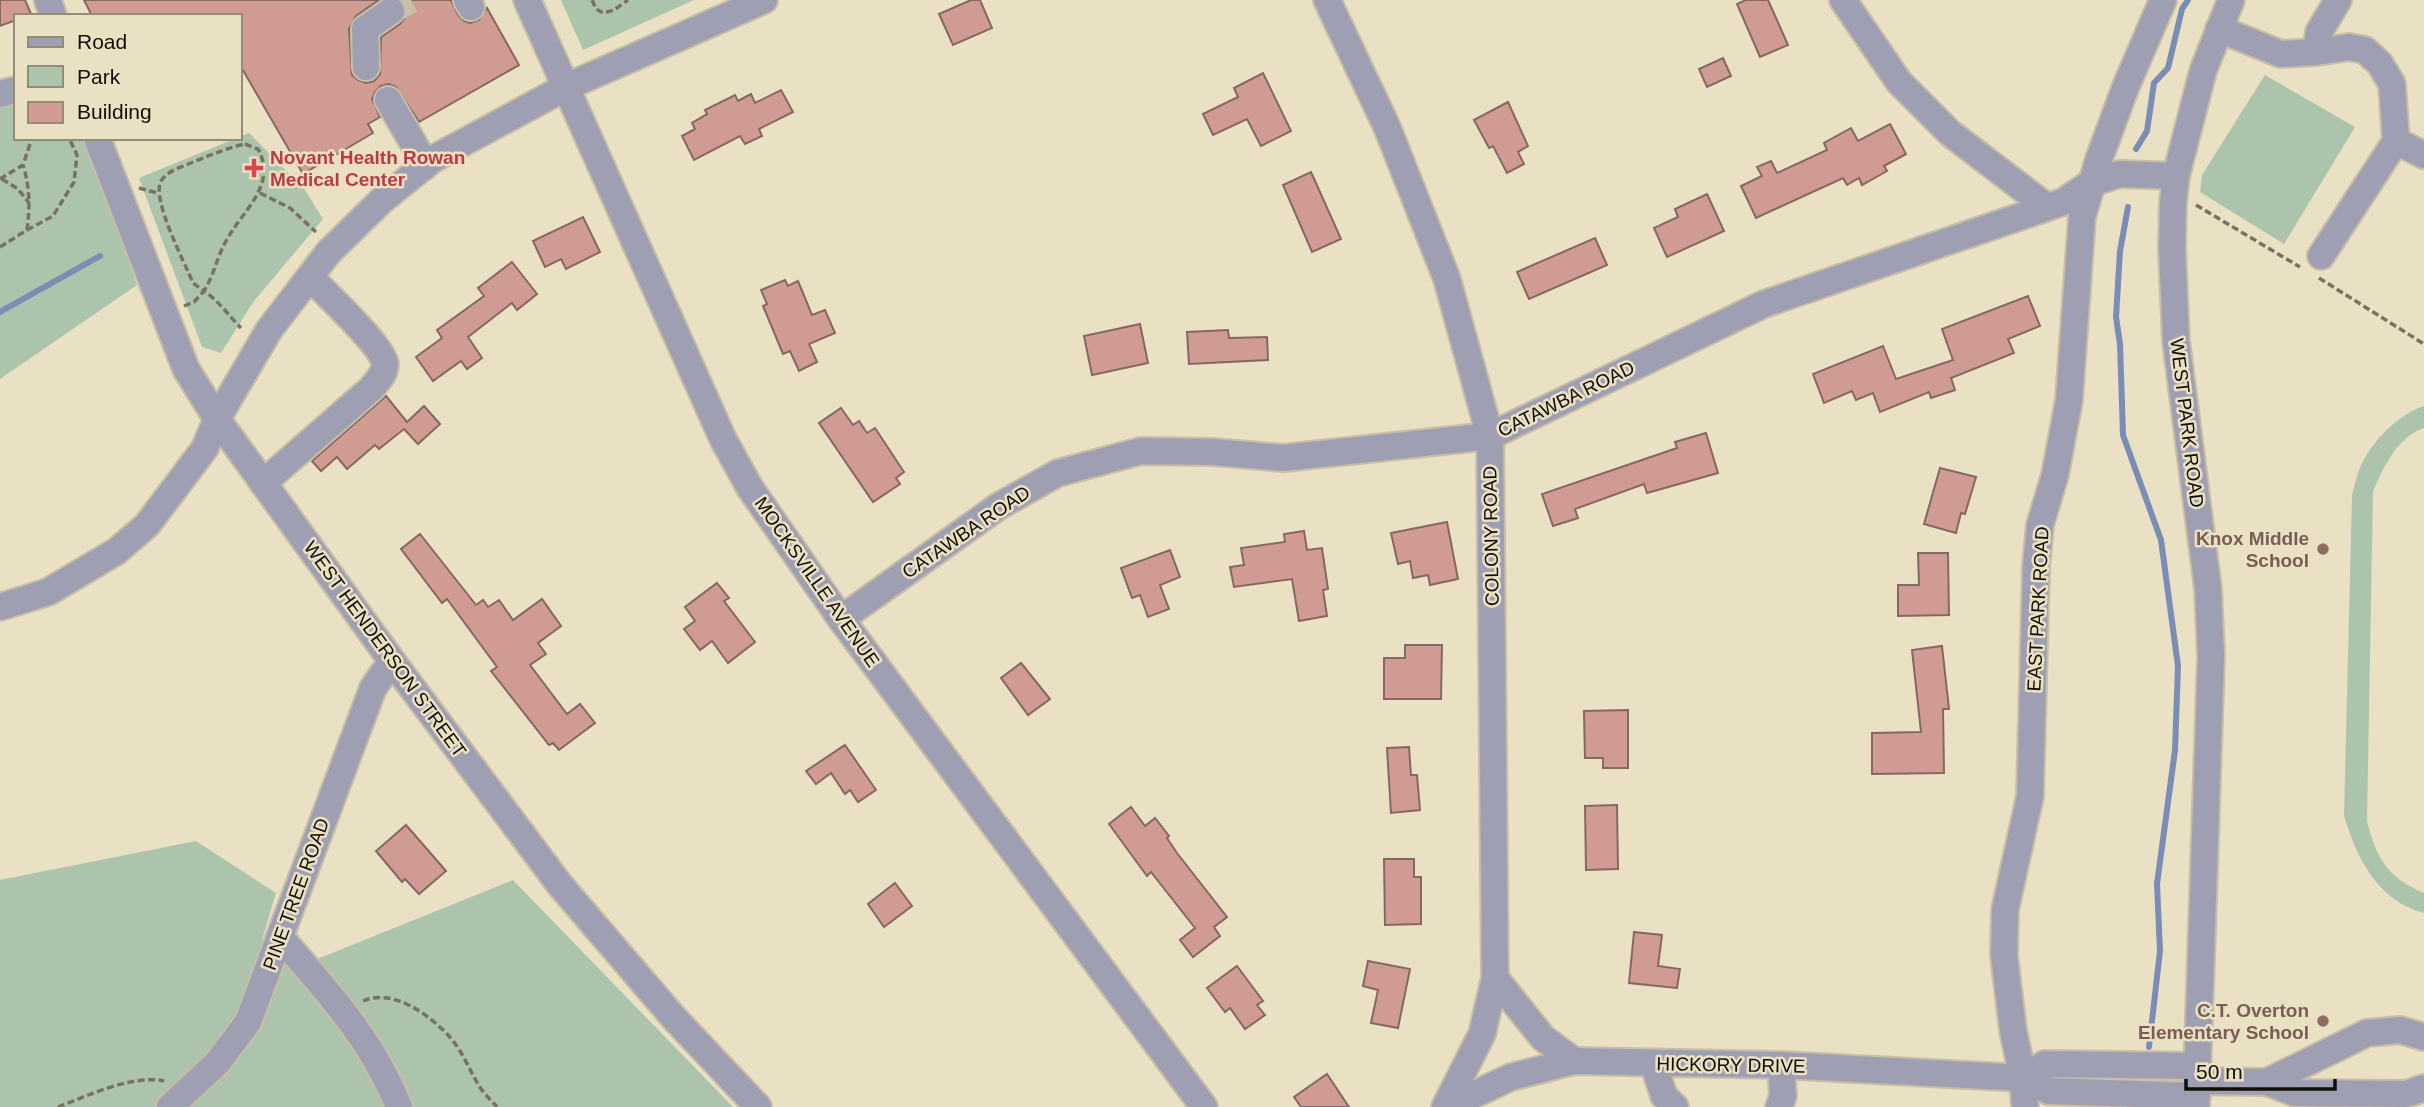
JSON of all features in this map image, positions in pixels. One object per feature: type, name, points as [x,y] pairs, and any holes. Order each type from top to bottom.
[{"type":"street","name":"MOCKSVILLE AVENUE","points":[[527,0],[723,439],[750,488],[841,619],[1204,1107]]},
{"type":"street","points":[[0,607],[48,592],[117,551],[147,525],[205,448],[217,419],[269,330],[328,253],[382,200],[433,159],[566,87],[764,0]]},
{"type":"street","name":"COLONY ROAD","points":[[1327,0],[1387,127],[1447,279],[1490,436],[1495,978],[1482,1034],[1447,1107]]},
{"type":"street","points":[[1843,0],[1899,82],[1950,133],[2047,207]]},
{"type":"street","name":"EAST PARK ROAD","points":[[2025,1107],[2004,955],[2005,909],[2030,796],[2036,566],[2040,526],[2055,475],[2069,400],[2082,217],[2091,183],[2126,86],[2163,0]]},
{"type":"street","name":"WEST PARK ROAD","points":[[2197,1088],[2211,656],[2208,589],[2176,341],[2173,202],[2176,176],[2203,71],[2231,0]]},
{"type":"street","points":[[2316,52],[2319,32],[2338,0]]},
{"type":"street","points":[[366,67],[365,29],[391,11]]},
{"type":"street","points":[[2219,29],[2281,54],[2348,47],[2365,50],[2380,64],[2392,84],[2396,141],[2321,256]]},
{"type":"street","points":[[388,100],[424,167]]},
{"type":"street","name":"WEST HENDERSON STREET","points":[[98,140],[186,369],[217,419],[392,661],[560,885],[674,1018],[758,1107]]},
{"type":"street","points":[[2396,141],[2424,155]]},
{"type":"street","name":"CATAWBA ROAD","points":[[841,619],[999,506],[1058,473],[1141,451],[1213,452],[1283,458],[1490,436],[1763,304],[2063,202],[2091,183],[2120,174],[2176,176]]},
{"type":"street","points":[[263,483],[372,388],[384,373],[385,362],[377,347],[310,277]]},
{"type":"street","name":"PINE TREE ROAD","points":[[178,1100],[218,1062],[241,1034],[258,997],[373,688],[392,661]]},
{"type":"street","points":[[280,937],[342,1009],[374,1054],[399,1107]]},
{"type":"street","points":[[1495,978],[1543,1038],[1574,1061]]},
{"type":"street","points":[[2267,1083],[2367,1033],[2400,1030],[2424,1037]]},
{"type":"street","name":"HICKORY DRIVE","points":[[1447,1107],[1510,1077],[1574,1061],[1781,1065],[2023,1078],[2045,1064],[2197,1088],[2267,1083]]},
{"type":"street","points":[[1653,1063],[1664,1096],[1675,1107]]},
{"type":"street","points":[[1779,1107],[1783,1096],[1781,1065]]},
{"type":"street","points":[[2267,1083],[2295,1093],[2406,1094],[2424,1088]]},
{"type":"path","points":[[592,0],[596,9],[603,13],[628,0]]},
{"type":"path","points":[[617,0],[621,5]]},
{"type":"path","points":[[27,230],[31,205],[23,165],[31,140]]},
{"type":"path","points":[[0,247],[53,216],[74,182],[77,155],[70,140]]},
{"type":"path","points":[[179,308],[194,302],[204,291],[224,244],[260,193],[265,174],[264,159],[258,149],[245,145],[229,147],[168,172],[157,192],[193,283],[204,291],[211,295],[241,328]]},
{"type":"path","points":[[23,165],[1,179],[18,189],[31,205]]},
{"type":"path","points":[[135,187],[157,192]]},
{"type":"path","points":[[260,193],[290,208],[317,234]]},
{"type":"path","points":[[342,1009],[371,998],[387,996],[417,1010],[448,1035],[481,1089],[497,1107]]},
{"type":"path","points":[[58,1107],[104,1090],[137,1081],[159,1079],[170,1082],[178,1100]]},
{"type":"green space","points":[[561,0],[694,0],[583,50]]},
{"type":"green space","points":[[2265,75],[2355,127],[2284,244],[2200,192],[2202,175]]},
{"type":"green space","points":[[14,104],[14,140],[87,140],[137,285],[0,379],[0,108]]},
{"type":"green space","points":[[249,133],[305,190],[323,219],[254,301],[221,353],[202,347],[139,178],[232,140],[242,140],[242,136]]},
{"type":"green space","points":[[2424,406],[2424,428],[2406,438],[2399,446],[2373,491],[2367,821],[2379,856],[2385,865],[2401,881],[2424,893],[2424,913],[2394,899],[2371,876],[2355,847],[2344,815],[2352,495],[2357,474],[2378,440],[2404,416]]},
{"type":"green space","points":[[196,841],[276,893],[262,940],[295,968],[513,880],[733,1107],[0,1107],[0,880]]},
{"type":"building","points":[[0,0],[25,0],[31,14],[14,14],[14,21],[0,26]]},
{"type":"building","points":[[84,0],[379,0],[356,16],[349,29],[352,75],[366,83],[374,81],[380,74],[381,37],[400,24],[405,17],[407,9],[402,0],[451,0],[458,15],[470,23],[479,20],[487,8],[519,65],[419,122],[396,87],[389,84],[381,86],[372,99],[380,117],[368,124],[373,133],[303,174],[242,68],[242,14],[91,14]]},
{"type":"building","points":[[971,0],[980,0],[992,28],[953,45],[939,14]]},
{"type":"building","points":[[1746,0],[1768,0],[1788,45],[1760,57],[1737,4]]},
{"type":"building","points":[[1723,58],[1731,76],[1707,87],[1699,69]]},
{"type":"building","points":[[1263,73],[1291,131],[1261,146],[1247,119],[1213,135],[1203,114],[1238,97],[1234,88]]},
{"type":"building","points":[[781,90],[793,112],[759,129],[762,136],[745,144],[740,136],[694,160],[682,136],[695,129],[692,123],[707,114],[705,110],[735,95],[738,101],[751,94],[755,103]]},
{"type":"building","points":[[1508,102],[1528,146],[1518,152],[1524,164],[1507,173],[1493,146],[1489,148],[1474,120]]},
{"type":"building","points":[[1890,124],[1906,154],[1884,166],[1887,171],[1862,185],[1859,178],[1847,185],[1843,178],[1756,218],[1741,186],[1762,176],[1757,167],[1771,161],[1777,173],[1827,150],[1824,143],[1851,128],[1858,141]]},
{"type":"building","points":[[1311,172],[1341,239],[1312,252],[1283,185]]},
{"type":"building","points":[[1707,194],[1724,231],[1667,257],[1654,228],[1678,217],[1675,209]]},
{"type":"building","points":[[583,217],[600,252],[566,269],[561,259],[545,267],[533,241]]},
{"type":"building","points":[[1595,238],[1607,265],[1529,299],[1517,272]]},
{"type":"building","points":[[512,262],[537,294],[517,310],[512,303],[468,337],[482,358],[467,369],[461,361],[433,381],[416,357],[442,338],[437,330],[484,296],[478,288]]},
{"type":"building","points":[[785,280],[788,286],[798,281],[812,315],[825,310],[835,333],[809,344],[817,362],[799,371],[790,351],[783,354],[763,306],[767,304],[761,290]]},
{"type":"building","points":[[2028,296],[2040,326],[2008,339],[2014,353],[1951,378],[1955,390],[1931,398],[1929,392],[1880,412],[1873,393],[1856,400],[1852,391],[1824,403],[1813,374],[1883,346],[1896,379],[1953,360],[1942,329]]},
{"type":"building","points":[[1140,324],[1148,363],[1092,375],[1084,336]]},
{"type":"building","points":[[1228,330],[1229,338],[1267,337],[1268,360],[1189,364],[1187,332]]},
{"type":"building","points":[[386,396],[407,422],[424,406],[440,424],[418,444],[404,429],[379,449],[375,445],[347,469],[337,457],[321,471],[312,461]]},
{"type":"building","points":[[841,408],[853,425],[859,421],[867,433],[875,428],[904,472],[896,478],[900,484],[873,502],[819,423]]},
{"type":"building","points":[[1706,433],[1718,473],[1647,493],[1644,484],[1575,509],[1578,518],[1553,526],[1542,494],[1677,448],[1675,442]]},
{"type":"building","points":[[1940,468],[1976,477],[1956,533],[1924,524]]},
{"type":"building","points":[[1447,522],[1458,579],[1430,585],[1428,575],[1413,578],[1410,561],[1398,564],[1391,533]]},
{"type":"building","points":[[1304,531],[1307,550],[1322,548],[1328,589],[1323,590],[1327,616],[1299,621],[1292,579],[1234,587],[1230,567],[1244,565],[1241,548],[1285,542],[1284,534]]},
{"type":"building","points":[[420,534],[476,605],[483,600],[488,607],[499,600],[513,620],[542,599],[561,626],[538,643],[546,654],[530,665],[567,714],[580,704],[595,723],[559,750],[553,743],[549,745],[491,671],[497,667],[447,599],[442,603],[401,549]]},
{"type":"building","points":[[1170,550],[1180,577],[1160,585],[1169,609],[1148,617],[1140,595],[1132,598],[1121,568]]},
{"type":"building","points":[[1918,553],[1948,553],[1949,615],[1898,616],[1898,585],[1919,585]]},
{"type":"building","points":[[717,583],[729,598],[724,601],[755,642],[728,663],[712,641],[700,650],[684,629],[695,621],[685,607]]},
{"type":"building","points":[[1405,645],[1442,645],[1441,699],[1384,699],[1384,658],[1405,658]]},
{"type":"building","points":[[1942,646],[1949,709],[1943,709],[1944,773],[1872,774],[1872,733],[1921,732],[1912,650]]},
{"type":"building","points":[[1021,663],[1050,699],[1028,715],[1001,678]]},
{"type":"building","points":[[1628,710],[1628,768],[1603,768],[1603,758],[1585,758],[1584,711]]},
{"type":"building","points":[[845,745],[876,790],[858,802],[850,790],[845,794],[831,773],[816,784],[806,771]]},
{"type":"building","points":[[1409,747],[1411,775],[1417,775],[1420,810],[1391,813],[1387,748]]},
{"type":"building","points":[[1617,805],[1618,869],[1586,870],[1585,806]]},
{"type":"building","points":[[1131,807],[1145,826],[1155,818],[1169,836],[1167,838],[1177,853],[1227,917],[1214,927],[1220,936],[1193,957],[1180,940],[1195,928],[1151,872],[1147,876],[1109,824]]},
{"type":"building","points":[[406,825],[446,871],[419,894],[405,879],[402,882],[376,851]]},
{"type":"building","points":[[1384,859],[1414,859],[1414,877],[1421,877],[1421,924],[1385,925]]},
{"type":"building","points":[[895,883],[912,906],[884,927],[868,904]]},
{"type":"building","points":[[1634,932],[1662,935],[1658,966],[1680,969],[1677,988],[1629,983]]},
{"type":"building","points":[[1368,961],[1410,969],[1398,1028],[1371,1023],[1378,990],[1363,986]]},
{"type":"building","points":[[1237,966],[1263,1001],[1257,1005],[1265,1015],[1245,1029],[1230,1008],[1225,1012],[1207,988]]},
{"type":"building","points":[[1327,1074],[1349,1107],[1301,1107],[1294,1097]]},
{"type":"waterway","points":[[2136,149],[2147,131],[2154,83],[2168,68],[2182,9],[2188,0]]},
{"type":"waterway","points":[[2128,207],[2120,251],[2116,317],[2120,344],[2123,435],[2161,540],[2178,666],[2175,750],[2157,884],[2160,951],[2149,1047]]},
{"type":"waterway","points":[[0,312],[100,256]]},
{"type":"tunnel","points":[[391,11],[411,0]]},
{"type":"place","name":"Novant Health Rowan Medical Center","points":[[254,168]]},
{"type":"place","name":"Knox Middle School","points":[[2323,549]]},
{"type":"place","name":"C.T. Overton Elementary School","points":[[2323,1021]]}]
